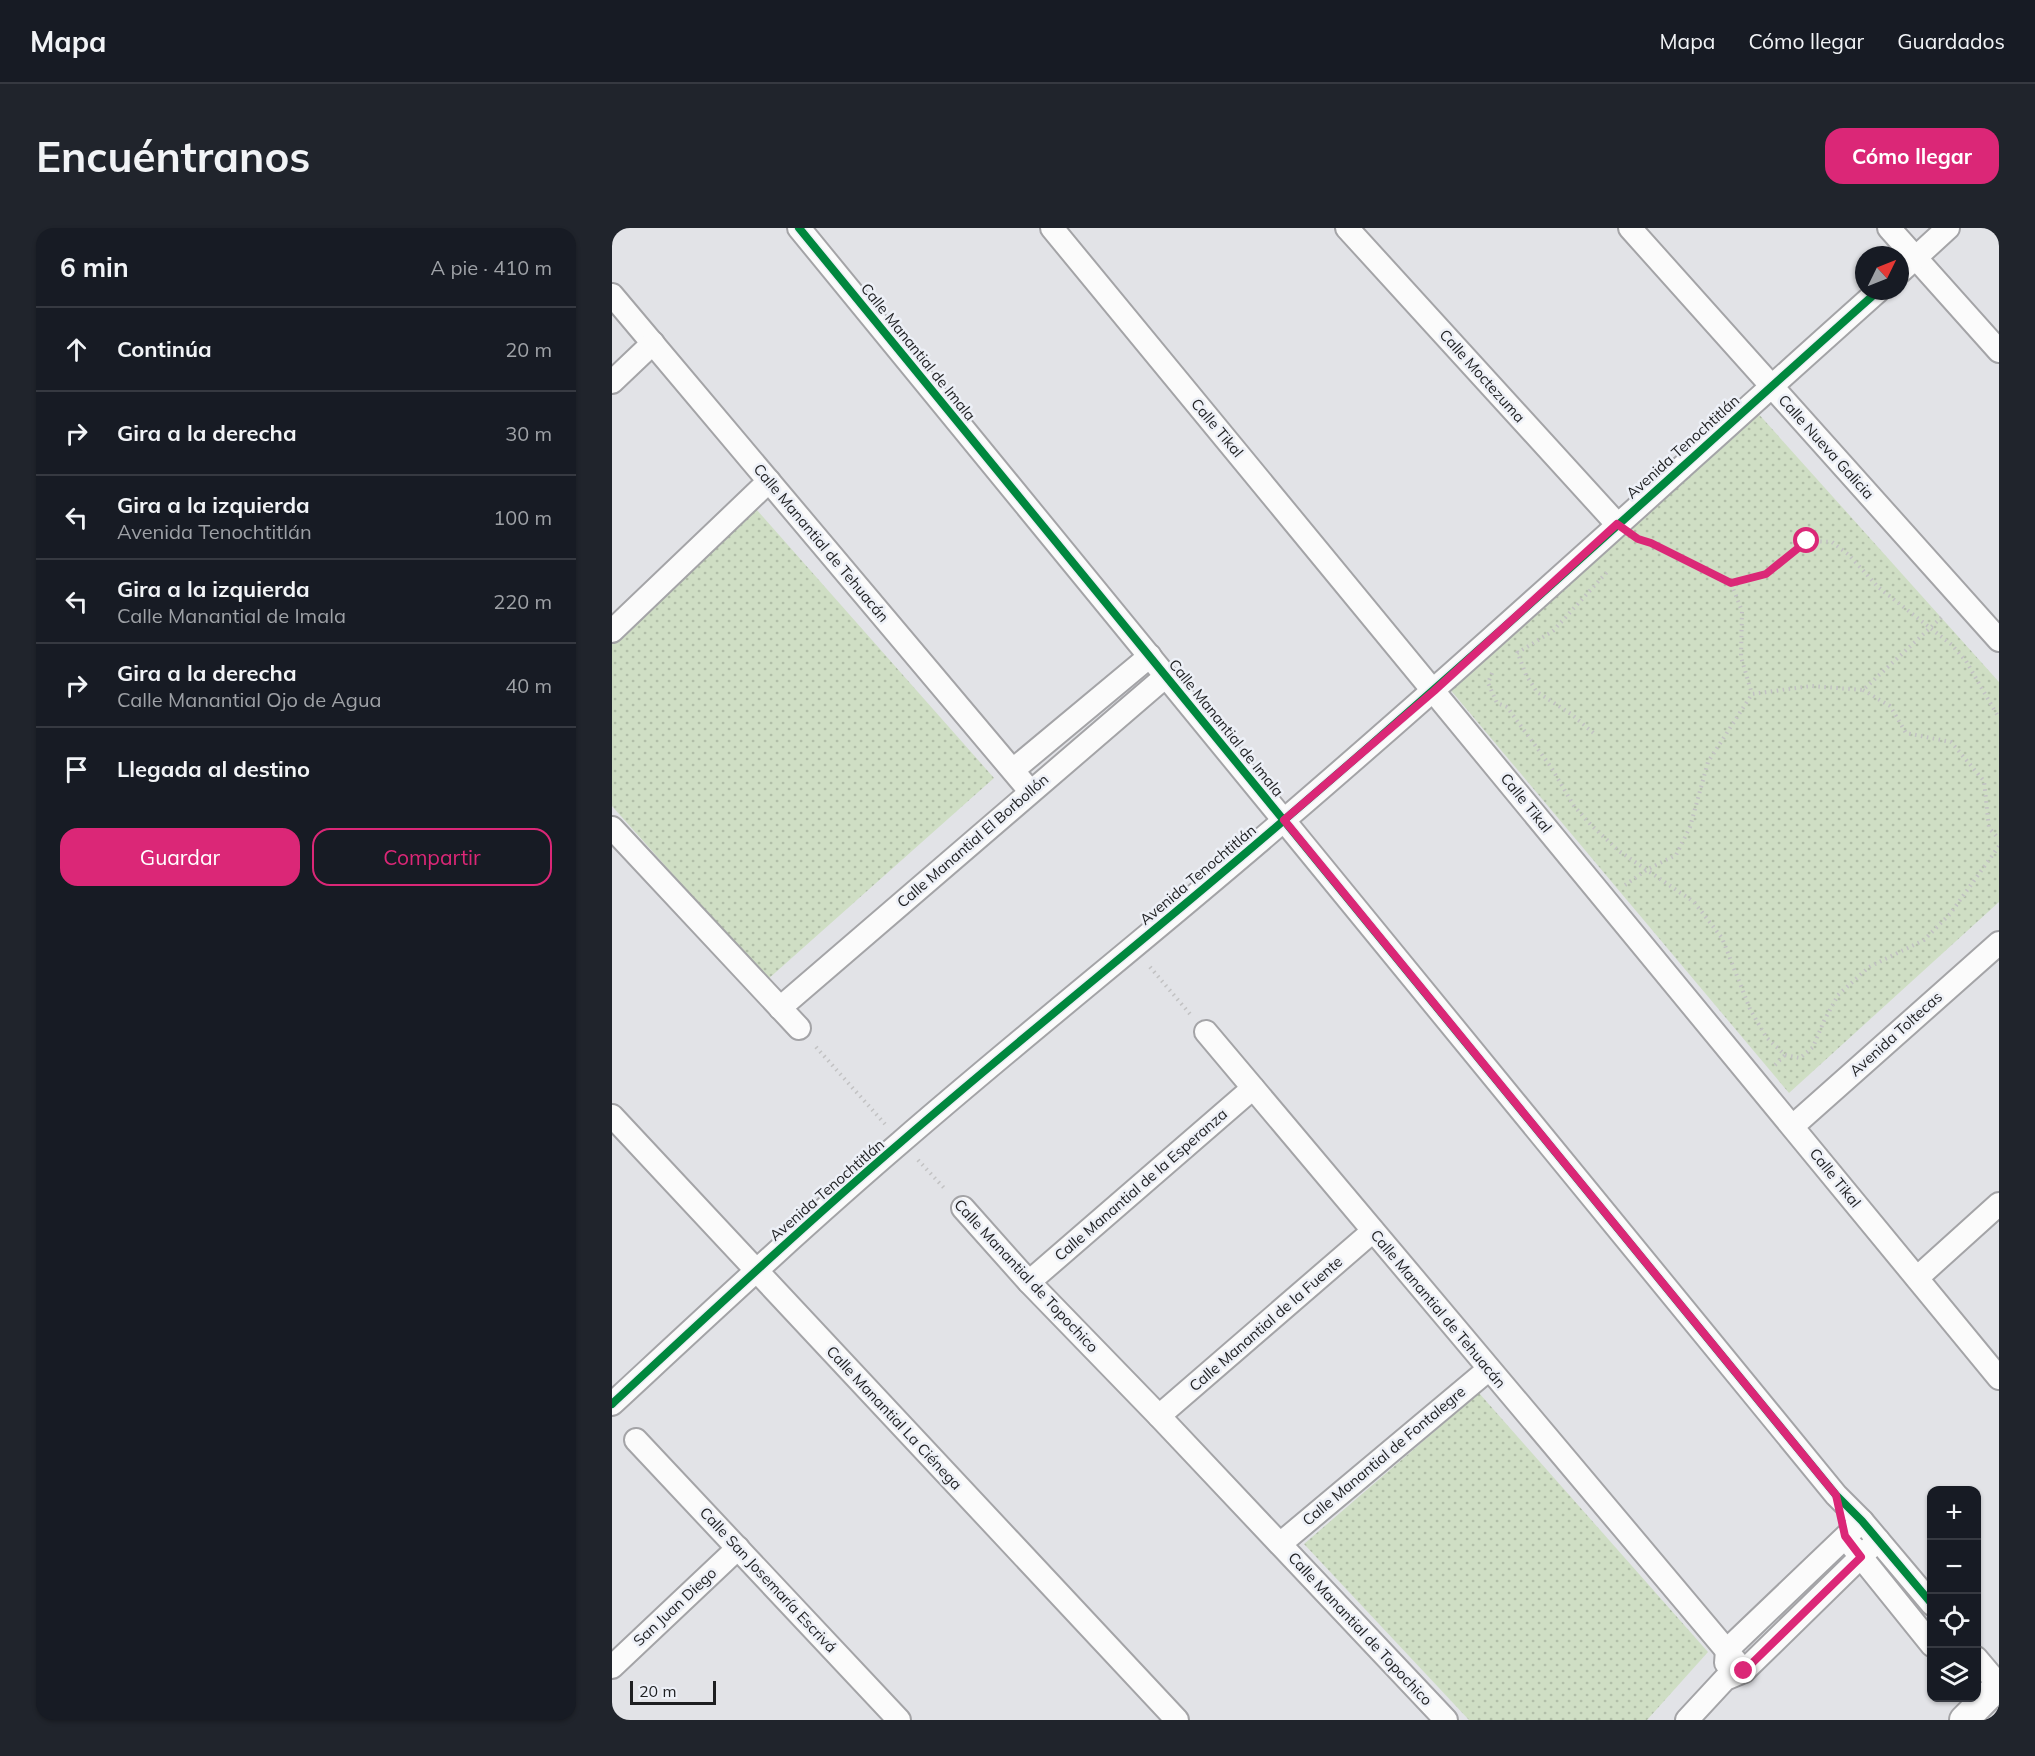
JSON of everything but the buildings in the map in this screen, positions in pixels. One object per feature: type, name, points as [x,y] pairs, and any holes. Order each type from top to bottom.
[{"type":"street","name":"Calle Tikal","points":[[1052,228],[1999,1378]]},
{"type":"street","name":"Calle Moctezuma","points":[[1347,228],[1617,524]]},
{"type":"street","name":"Calle Nueva Galicia","points":[[1630,228],[1999,640]]},
{"type":"street","points":[[1889,228],[1898,246]]},
{"type":"street","points":[[1909,264],[1948,228]]},
{"type":"street","name":"Calle Manantial de Imala","points":[[804,230],[1836,1495],[1853,1528],[1861,1557],[1927,1639]]},
{"type":"street","points":[[1909,266],[1999,351]]},
{"type":"street","name":"Calle Manantial de Tehuacán","points":[[612,295],[1030,791]]},
{"type":"street","name":"Avenida Tenochtitlán","points":[[612,1404],[756,1270],[901,1142],[1434,691],[1515,615],[1868,300]]},
{"type":"street","points":[[612,382],[653,343]]},
{"type":"street","points":[[612,631],[769,481]]},
{"type":"street","name":"Calle Manantial El Borbollón","points":[[1013,770],[1150,656]]},
{"type":"street","name":"Calle Manantial El Borbollón","points":[[780,1008],[1166,676]]},
{"type":"street","points":[[612,828],[799,1028]]},
{"type":"street","name":"Avenida Toltecas","points":[[1793,1126],[1999,943]]},
{"type":"street","name":"Calle Manantial de Tehuacán","points":[[1206,1032],[1372,1232],[1727,1650],[1734,1675]]},
{"type":"street","name":"Calle Manantial de la Esperanza","points":[[1029,1282],[1253,1088]]},
{"type":"street","name":"Calle Manantial La Ciénega","points":[[614,1123],[756,1270],[1177,1720]]},
{"type":"street","points":[[1917,1278],[1999,1204]]},
{"type":"street","name":"Calle Manantial de Topochico","points":[[963,1208],[1029,1282],[1446,1720]]},
{"type":"street","name":"Calle Manantial de la Fuente","points":[[1159,1416],[1372,1232]]},
{"type":"street","name":"Calle Manantial de Fontalegre","points":[[1280,1544],[1489,1369]]},
{"type":"street","name":"Calle San Josemaría Escrivá","points":[[636,1440],[738,1548],[889,1717]]},
{"type":"street","points":[[1727,1650],[1853,1528]]},
{"type":"street","name":"Calle Manantial de Imala","points":[[1853,1528],[1878,1540],[1927,1598]]},
{"type":"street","points":[[1687,1720],[1878,1540]]},
{"type":"street","name":"San Juan Diego","points":[[612,1667],[738,1548]]},
{"type":"path","points":[[1617,524],[1638,539],[1651,543],[1731,583],[1766,574],[1807,541],[1832,542],[1849,555],[1878,587],[1952,645],[1966,661],[1999,718]]},
{"type":"path","points":[[1507,657],[1552,631],[1608,571]]},
{"type":"path","points":[[1731,583],[1742,611],[1741,657],[1752,694]]},
{"type":"path","points":[[1863,690],[1962,598]]},
{"type":"path","points":[[1515,615],[1517,652],[1526,675],[1537,692],[1571,714],[1596,735]]},
{"type":"path","points":[[1493,672],[1488,683],[1497,703],[1507,707],[1522,727],[1551,767],[1574,806],[1619,851],[1694,902],[1722,938],[1750,1009],[1766,1037],[1785,1054],[1800,1058],[1814,1047],[1824,1021],[1838,995],[1869,967],[1924,940],[1950,914],[1999,846]]},
{"type":"path","points":[[1605,900],[1648,869],[1676,855],[1690,827],[1708,762],[1752,694],[1811,686],[1863,690],[1890,706],[1906,733],[1951,742],[1983,781],[1989,828],[1999,839]]},
{"type":"path","points":[[1133,946],[1206,1032]]},
{"type":"green space","points":[[1755,410],[1999,682],[1999,902],[1789,1093],[1448,687]]},
{"type":"green space","points":[[756,509],[994,778],[767,980],[612,806],[612,637]]},
{"type":"green space","points":[[1479,1393],[1708,1652],[1647,1720],[1469,1720],[1304,1544]]},
{"type":"cycle path","points":[[799,228],[1836,1495],[1862,1521],[1927,1598]]},
{"type":"cycle path","points":[[612,1404],[864,1174],[1364,751],[1868,300]]},
{"type":"route","points":[[1744,1671],[1861,1557],[1845,1536],[1836,1495],[1284,820],[1434,691],[1617,524],[1638,539],[1651,543],[1731,583],[1766,574],[1807,541]]}]
